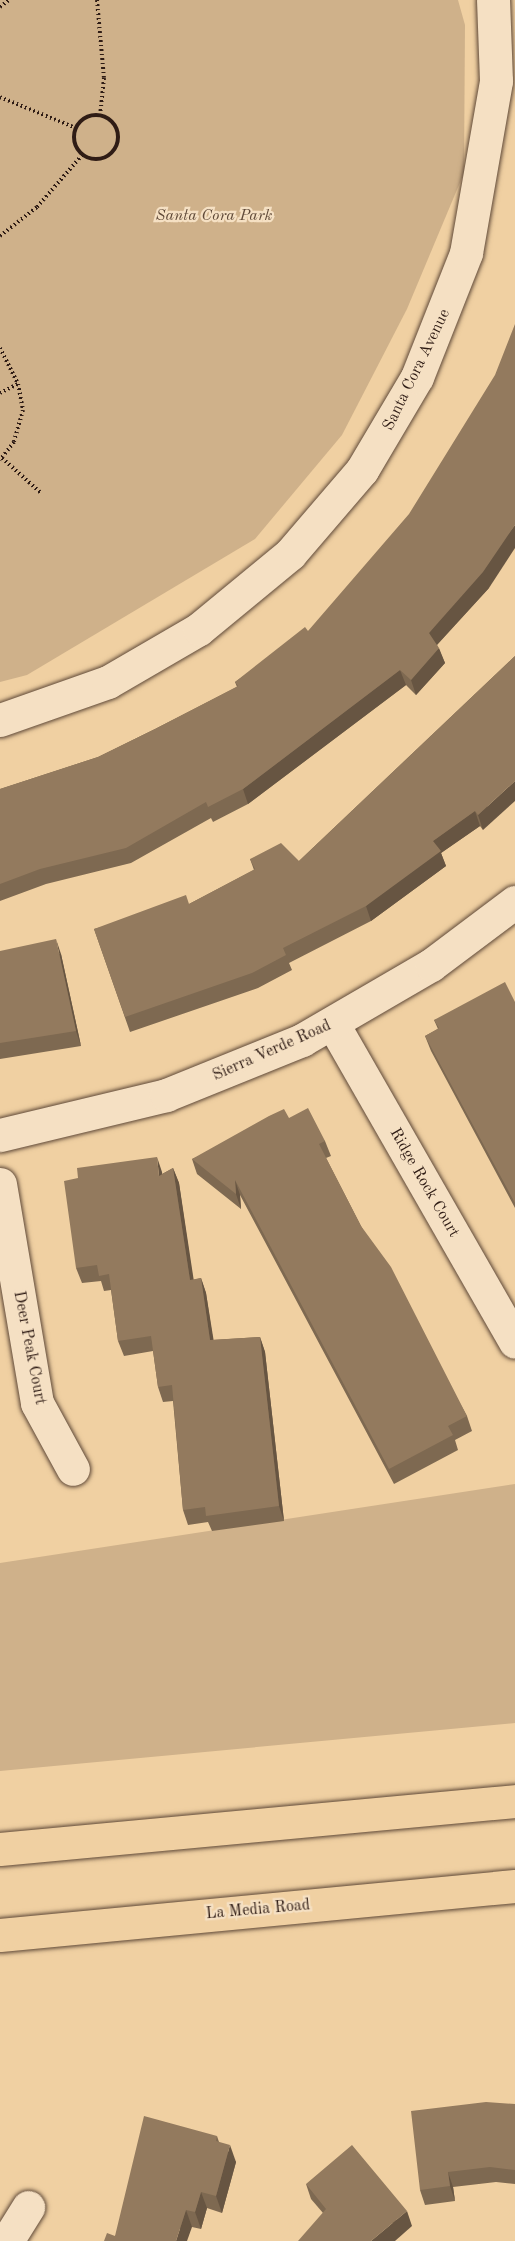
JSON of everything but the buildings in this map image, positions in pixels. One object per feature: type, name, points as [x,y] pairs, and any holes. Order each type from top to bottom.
[{"type":"main road","points":[[0,1849],[515,1801]]},
{"type":"main road","name":"La Media Road","points":[[0,1935],[515,1886]]},
{"type":"street","name":"Santa Cora Avenue","points":[[0,720],[108,682],[199,629],[290,554],[362,470],[417,377],[466,253],[496,81],[501,17]]},
{"type":"street","name":"Sierra Verde Road","points":[[0,1136],[166,1095],[333,1024],[431,965],[515,902]]},
{"type":"street","name":"Ridge Rock Court","points":[[333,1024],[515,1342]]},
{"type":"street","name":"Deer Peak Court","points":[[0,1184],[37,1403],[73,1469]]},
{"type":"street","points":[[7,2241],[28,2207]]},
{"type":"path","points":[[0,7],[9,0]]},
{"type":"path","points":[[97,0],[104,78],[100,116]]},
{"type":"path","points":[[0,97],[76,128]]},
{"type":"path","points":[[100,116],[116,128],[114,149],[103,158],[83,154],[75,142],[76,128],[86,118],[100,116]]},
{"type":"path","points":[[0,236],[38,207],[83,154]]},
{"type":"path","points":[[0,348],[18,384],[23,410],[14,442],[1,459],[41,493]]},
{"type":"path","points":[[0,393],[18,384]]},
{"type":"green space","name":"Santa Cora Park","points":[[0,0],[458,0],[465,25],[464,173],[407,309],[342,435],[255,539],[27,675],[0,682]]},
{"type":"green space","points":[[515,1484],[515,1723],[0,1771],[0,1563]]}]
